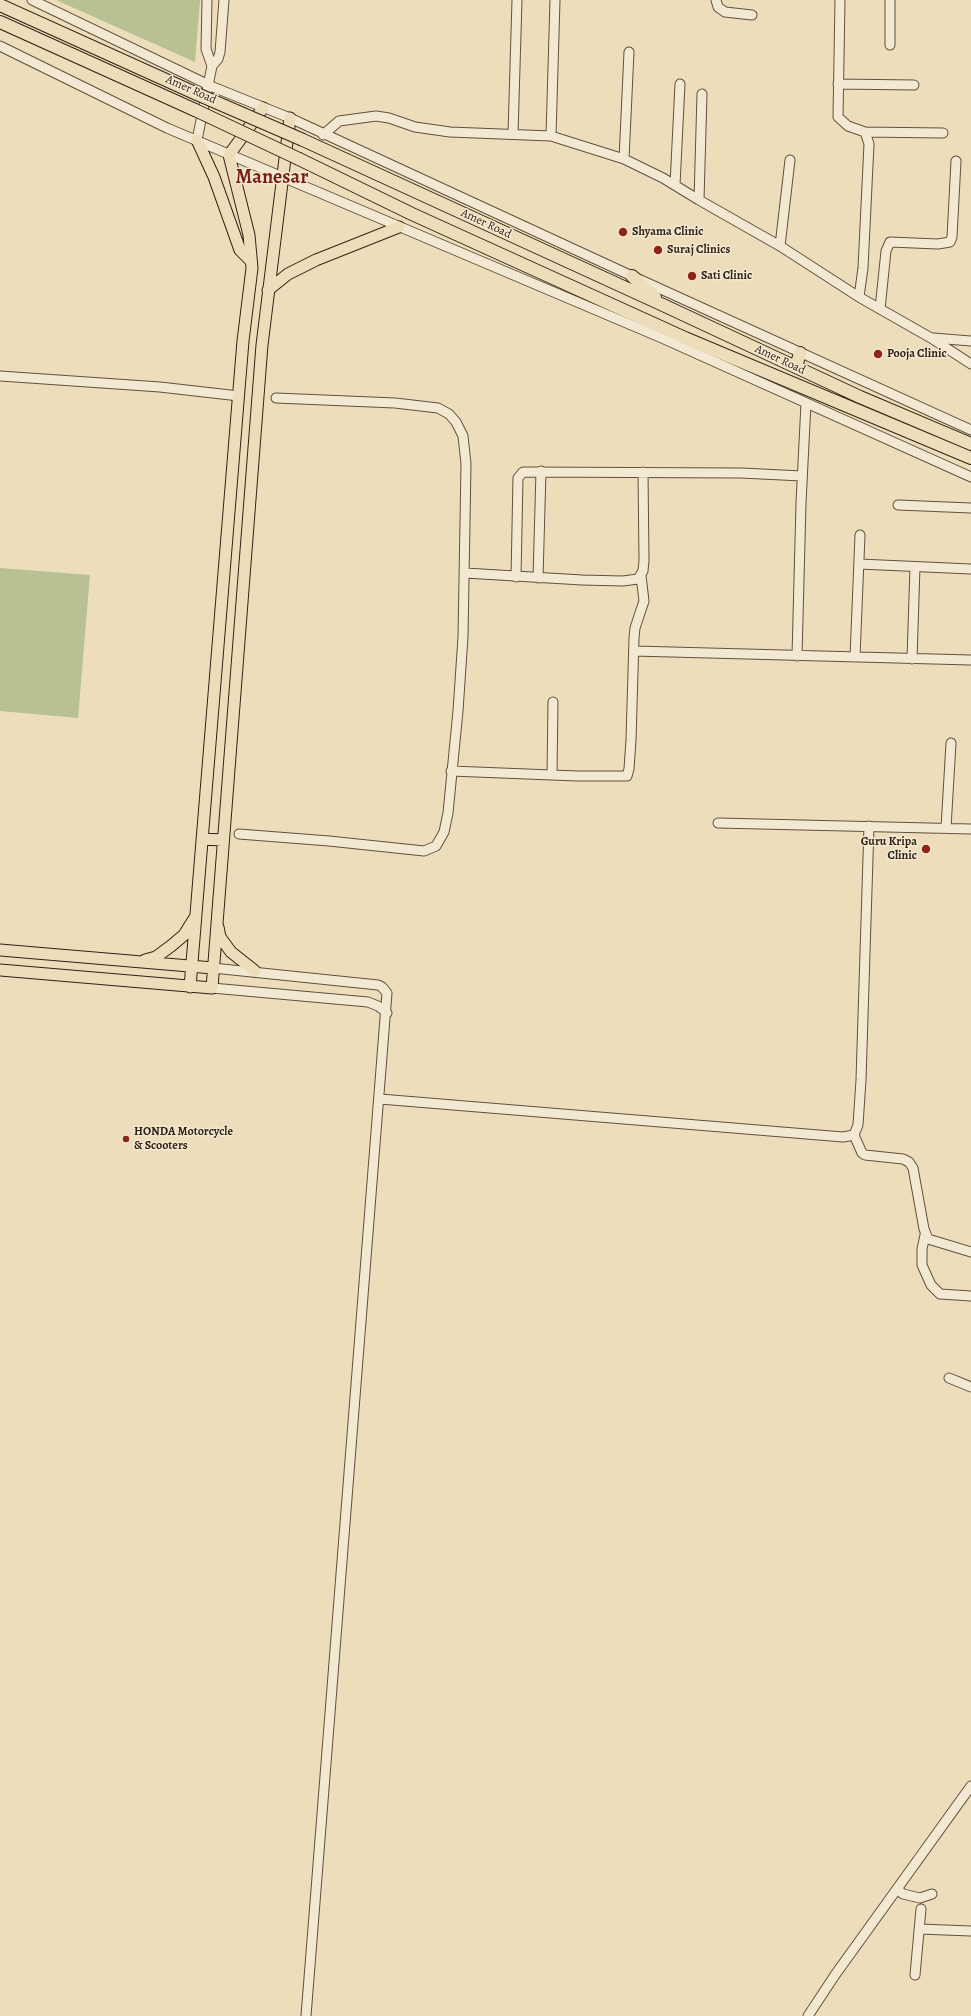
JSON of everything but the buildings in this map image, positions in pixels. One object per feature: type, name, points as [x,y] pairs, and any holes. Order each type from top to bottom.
[{"type":"highway","name":"Amer Road","points":[[0,5],[303,140],[664,305],[860,397],[971,444]]},
{"type":"highway","name":"Amer Road","points":[[0,22],[195,110],[412,214],[685,338],[971,458]]},
{"type":"highway","points":[[632,276],[664,305]]},
{"type":"highway","points":[[662,338],[685,338]]},
{"type":"highway","points":[[796,367],[800,353]]},
{"type":"main road","points":[[190,987],[251,261],[248,235],[229,154],[263,108]]},
{"type":"main road","points":[[0,970],[212,988],[268,290],[290,118]]},
{"type":"main road","points":[[197,140],[214,178],[240,250],[251,261]]},
{"type":"main road","points":[[268,290],[288,274],[316,260],[398,227]]},
{"type":"main road","points":[[202,839],[223,840]]},
{"type":"main road","points":[[140,962],[162,953],[184,935],[196,917]]},
{"type":"main road","points":[[217,923],[220,937],[231,952],[256,971]]},
{"type":"main road","points":[[0,950],[213,968]]},
{"type":"street","points":[[32,0],[208,85],[290,118],[323,135],[971,430]]},
{"type":"street","points":[[207,0],[206,49],[212,66]]},
{"type":"street","points":[[197,140],[212,66],[218,59],[220,52],[224,0]]},
{"type":"street","points":[[513,134],[517,0]]},
{"type":"street","points":[[551,136],[555,0]]},
{"type":"street","points":[[716,0],[718,7],[725,12],[752,15]]},
{"type":"street","points":[[840,0],[838,118],[848,126],[865,132],[943,132]]},
{"type":"street","points":[[890,0],[890,45]]},
{"type":"street","points":[[0,46],[167,128],[662,338],[971,477]]},
{"type":"street","points":[[624,159],[629,52]]},
{"type":"street","points":[[675,185],[680,84]]},
{"type":"street","points":[[838,84],[914,86]]},
{"type":"street","points":[[699,200],[702,94]]},
{"type":"street","points":[[323,135],[339,121],[376,116],[389,118],[414,126],[450,132],[551,136],[624,159],[650,171],[780,246],[859,297],[931,338],[971,364]]},
{"type":"street","points":[[859,297],[863,268],[869,144],[865,132]]},
{"type":"street","points":[[780,246],[790,160]]},
{"type":"street","points":[[880,309],[887,245],[890,242],[950,242],[952,237],[956,161]]},
{"type":"street","points":[[931,338],[971,341]]},
{"type":"street","points":[[0,376],[160,387],[239,396]]},
{"type":"street","points":[[239,834],[424,850],[436,846],[444,832],[448,813],[463,638],[466,464],[463,436],[456,422],[449,414],[438,408],[396,403],[276,398]]},
{"type":"street","points":[[797,656],[802,476],[806,403]]},
{"type":"street","points":[[538,578],[541,471]]},
{"type":"street","points":[[516,577],[518,478],[523,472],[643,472],[802,476]]},
{"type":"street","points":[[451,771],[552,775],[626,776],[628,774],[635,628],[644,601],[641,576],[644,560],[643,472]]},
{"type":"street","points":[[898,505],[971,508]]},
{"type":"street","points":[[854,657],[860,535]]},
{"type":"street","points":[[859,564],[971,569]]},
{"type":"street","points":[[912,659],[915,567]]},
{"type":"street","points":[[464,573],[516,577],[623,581],[638,579],[641,576]]},
{"type":"street","points":[[634,651],[971,660]]},
{"type":"street","points":[[552,775],[553,702]]},
{"type":"street","points":[[946,828],[951,743]]},
{"type":"street","points":[[718,823],[971,829]]},
{"type":"street","points":[[869,826],[862,1073],[858,1125],[854,1135],[862,1153],[865,1155],[902,1158],[909,1162],[913,1168],[925,1235],[922,1249],[922,1265],[931,1285],[940,1294],[971,1296]]},
{"type":"street","points":[[213,968],[256,971],[378,985],[387,993],[380,1099],[306,2016]]},
{"type":"street","points":[[212,988],[368,1002],[378,1006],[386,1013]]},
{"type":"street","points":[[380,1099],[849,1137],[854,1135]]},
{"type":"street","points":[[925,1235],[928,1239],[934,1242],[956,1246],[971,1252]]},
{"type":"street","points":[[949,1378],[971,1387]]},
{"type":"street","points":[[808,2016],[971,1786]]},
{"type":"street","points":[[897,1889],[903,1894],[920,1898],[932,1894]]},
{"type":"street","points":[[915,1975],[921,1909]]},
{"type":"street","points":[[919,1929],[971,1931]]},
{"type":"green space","points":[[56,0],[200,0],[195,62]]},
{"type":"green space","points":[[0,568],[90,575],[78,718],[0,711]]},
{"type":"place","name":"Shyama Clinic","points":[[623,232]]},
{"type":"place","name":"Suraj Clinics","points":[[658,250]]},
{"type":"place","name":"Sati Clinic","points":[[692,276]]},
{"type":"place","name":"Pooja Clinic","points":[[878,354]]},
{"type":"place","name":"Guru Kripa Clinic","points":[[926,849]]},
{"type":"place","name":"HONDA Motorcycle & Scooters","points":[[126,1139]]},
{"type":"district","name":"Manesar","points":[[272,178]]}]
